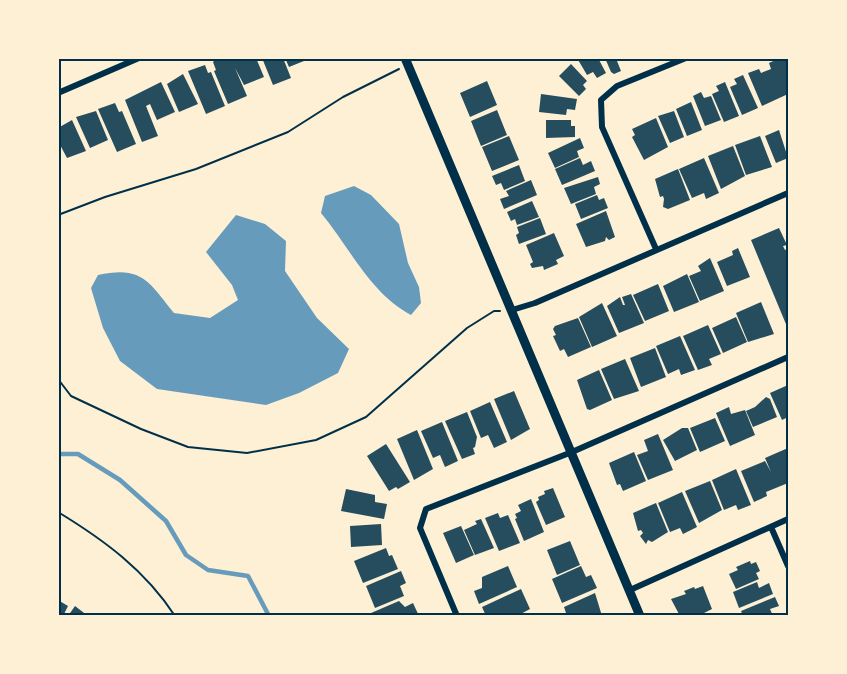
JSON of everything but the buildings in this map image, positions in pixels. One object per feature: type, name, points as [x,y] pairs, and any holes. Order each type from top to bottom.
[{"type":"street","points":[[58,93],[139,58]]},
{"type":"street","points":[[656,249],[602,127],[601,100],[617,86],[686,58]]},
{"type":"street","points":[[407,61],[640,615]]},
{"type":"street","points":[[512,310],[535,303],[789,193]]},
{"type":"street","points":[[457,615],[420,528],[426,509],[572,452],[789,357]]},
{"type":"street","points":[[630,590],[789,519]]},
{"type":"street","points":[[771,526],[789,566]]},
{"type":"path","points":[[58,215],[105,196],[196,169],[288,132],[343,97],[407,61]]},
{"type":"path","points":[[58,379],[71,396],[141,429],[188,447],[247,453],[316,440],[366,417],[468,328],[494,311],[512,310]]},
{"type":"path","points":[[58,512],[99,538],[134,566],[160,593],[175,615]]},
{"type":"water","points":[[354,186],[371,195],[399,224],[408,263],[419,287],[421,303],[411,315],[384,295],[372,282],[321,213],[325,196]]},
{"type":"water","points":[[236,215],[265,224],[286,241],[285,271],[317,318],[349,349],[338,373],[299,393],[266,405],[157,389],[120,361],[103,328],[91,288],[98,275],[113,272],[135,274],[151,285],[174,313],[210,318],[238,300],[232,285],[206,252]]},
{"type":"waterway","points":[[58,454],[78,454],[120,480],[166,521],[186,555],[208,570],[248,576],[269,616]]}]
